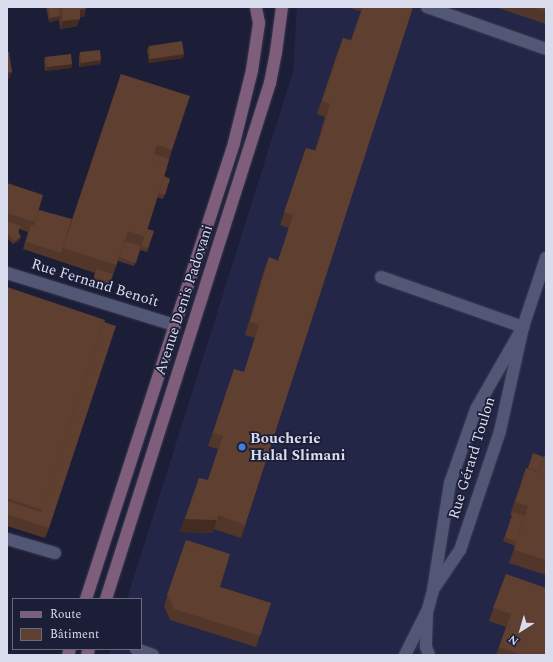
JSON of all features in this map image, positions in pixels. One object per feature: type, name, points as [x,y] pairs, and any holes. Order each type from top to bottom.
[{"type":"main road","name":"Avenue Denis Padovani","points":[[86,598],[234,143],[252,70],[259,23],[256,7]]},
{"type":"main road","name":"Avenue Denis Padovani","points":[[106,598],[270,83],[282,7]]},
{"type":"street","points":[[427,7],[546,49]]},
{"type":"street","name":"Rue Gérard Toulon","points":[[433,590],[460,550],[500,432],[523,327],[546,258]]},
{"type":"street","name":"Rue Fernand Benoît","points":[[7,273],[174,324]]},
{"type":"street","points":[[381,277],[523,327]]},
{"type":"street","name":"Rue Gérard Toulon","points":[[429,655],[426,646],[428,609],[433,590],[450,483],[476,409],[523,327]]},
{"type":"street","points":[[7,539],[54,553]]},
{"type":"street","name":"Rue Gérard Toulon","points":[[405,655],[428,609]]},
{"type":"street","points":[[139,650],[153,655]]},
{"type":"shaded area","points":[[297,7],[546,7],[546,655],[109,655],[111,650],[142,650],[142,598],[127,598],[293,72]]},
{"type":"building","points":[[48,7],[59,7],[60,16],[50,18]]},
{"type":"building","points":[[61,7],[86,7],[86,9],[80,10],[80,19],[63,21]]},
{"type":"building","points":[[363,7],[413,7],[245,525],[218,515],[217,520],[185,519],[199,478],[208,480],[223,436],[213,433],[234,369],[244,372],[259,325],[250,322],[269,257],[278,261],[293,215],[284,212],[306,148],[316,151],[330,104],[322,101],[343,38],[351,41]]},
{"type":"building","points":[[531,7],[546,7],[546,12]]},
{"type":"building","points":[[182,41],[184,54],[150,59],[149,46]]},
{"type":"building","points":[[100,50],[101,60],[81,63],[80,52]]},
{"type":"building","points":[[7,52],[9,52],[12,72],[7,73]]},
{"type":"building","points":[[71,54],[72,64],[47,67],[45,57]]},
{"type":"building","points":[[121,74],[190,96],[172,150],[157,145],[152,161],[167,167],[145,237],[128,231],[116,265],[63,248]]},
{"type":"building","points":[[154,154],[169,159],[167,167],[152,161]]},
{"type":"building","points":[[164,176],[170,179],[165,195],[159,193]]},
{"type":"building","points":[[7,183],[43,195],[35,222],[7,213]]},
{"type":"building","points":[[39,210],[72,219],[61,253],[26,242],[31,225],[34,225]]},
{"type":"building","points":[[7,221],[21,226],[18,231],[21,237],[15,241],[7,233]]},
{"type":"building","points":[[147,229],[154,231],[148,248],[141,246]]},
{"type":"building","points":[[125,241],[141,246],[136,263],[119,257]]},
{"type":"building","points":[[96,269],[113,274],[110,282],[94,277]]},
{"type":"building","points":[[7,287],[105,320],[42,510],[7,498]]},
{"type":"building","points":[[104,322],[116,326],[49,528],[7,514],[7,501],[41,512]]},
{"type":"building","points":[[546,452],[546,560],[514,550],[528,506],[515,502],[526,468],[539,473]]},
{"type":"building","points":[[533,453],[544,457],[539,472],[528,468]]},
{"type":"building","points":[[513,512],[525,516],[516,542],[505,537]]},
{"type":"building","points":[[186,540],[230,554],[220,587],[271,603],[260,636],[174,609],[167,595]]},
{"type":"building","points":[[506,574],[546,588],[546,655],[522,655],[499,647],[511,614],[493,608]]},
{"type":"place","name":"Boucherie Halal Slimani","points":[[242,447]]}]
